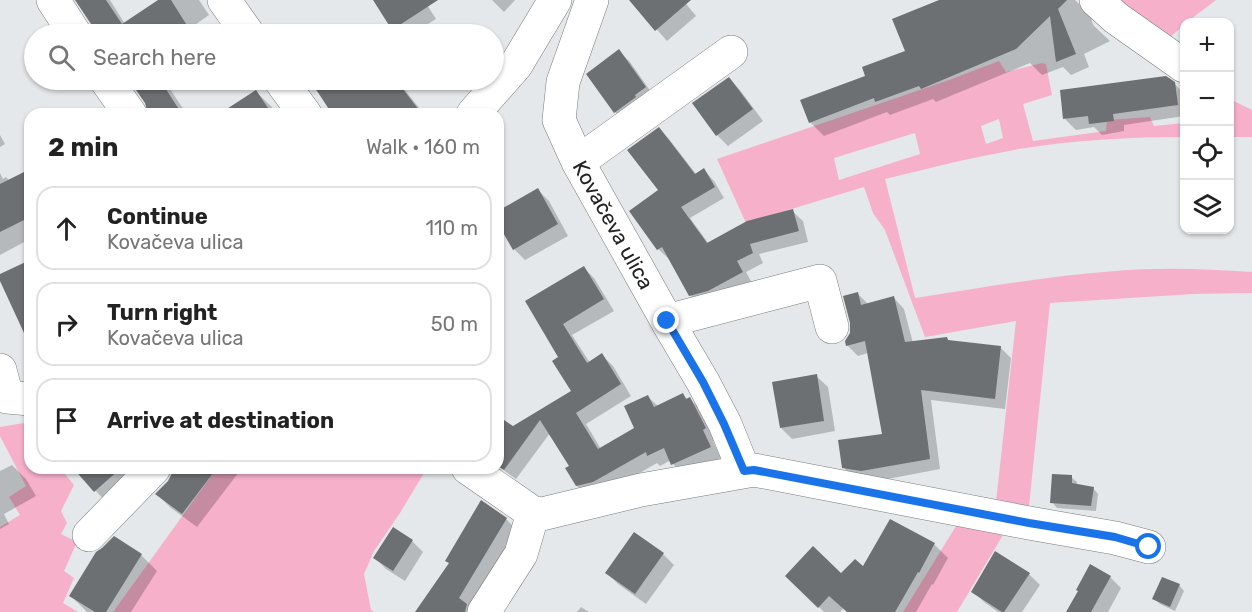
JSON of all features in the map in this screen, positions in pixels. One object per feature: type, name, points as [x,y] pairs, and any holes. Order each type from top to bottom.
[{"type":"street","points":[[53,0],[69,24]]},
{"type":"street","points":[[224,0],[241,24]]},
{"type":"street","points":[[504,79],[516,65],[555,0]]},
{"type":"street","name":"Kovačeva ulica","points":[[592,0],[563,82],[559,120],[578,162],[703,382],[744,471]]},
{"type":"street","points":[[1096,0],[1116,18],[1180,63]]},
{"type":"street","points":[[578,162],[731,52]]},
{"type":"street","points":[[113,90],[126,108]]},
{"type":"street","points":[[287,90],[301,108]]},
{"type":"street","points":[[478,108],[494,90]]},
{"type":"street","points":[[667,321],[820,281],[832,327]]},
{"type":"street","points":[[477,474],[533,513],[542,514],[641,490],[754,470],[1029,523],[1115,537],[1149,547]]},
{"type":"street","points":[[89,535],[148,474]]},
{"type":"street","points":[[484,612],[521,554],[533,513]]},
{"type":"shaded area","points":[[1103,0],[1216,0],[1192,18],[1180,18],[1180,28],[1161,45]]},
{"type":"shaded area","points":[[999,61],[1006,72],[1046,64],[1052,95],[1023,104],[1033,141],[1106,131],[1107,120],[1150,117],[1154,126],[1180,123],[1180,137],[1060,143],[968,159],[885,179],[915,298],[1039,279],[1149,269],[1252,272],[1252,293],[1194,294],[1050,303],[1028,516],[995,511],[1016,321],[925,337],[885,230],[873,213],[864,187],[746,223],[717,159]],"holes":[[[999,119],[1003,138],[986,144],[981,126]],[[915,133],[920,154],[839,180],[834,158]]]},
{"type":"shaded area","points":[[1234,101],[1252,110],[1252,137],[1234,137]]},
{"type":"shaded area","points":[[24,423],[24,474],[65,474],[74,485],[61,511],[67,523],[61,534],[77,542],[64,571],[74,578],[63,603],[78,612],[0,612],[0,527],[20,515],[9,497],[26,486],[0,436],[0,427]]},
{"type":"shaded area","points":[[213,474],[423,474],[374,551],[364,574],[371,610],[374,612],[113,612]]},
{"type":"shaded area","points":[[961,518],[1003,535],[957,612],[903,612]]},
{"type":"building","points":[[75,0],[106,0],[122,24],[91,24]]},
{"type":"building","points":[[158,0],[171,0],[186,24],[122,24]]},
{"type":"building","points":[[373,0],[438,0],[401,24],[388,24]]},
{"type":"building","points":[[629,0],[691,0],[655,31]]},
{"type":"building","points":[[939,0],[1067,0],[1058,9],[1076,54],[1056,62],[1050,16],[1016,49],[921,89],[919,86],[875,102],[874,98],[809,123],[800,100],[865,76],[862,67],[905,51],[892,19]]},
{"type":"building","points":[[619,49],[646,87],[614,113],[586,74]]},
{"type":"building","points":[[1166,76],[1175,82],[1178,105],[1113,114],[1114,121],[1089,124],[1088,116],[1063,119],[1060,90]]},
{"type":"building","points":[[729,77],[753,109],[716,136],[692,103]]},
{"type":"building","points":[[136,90],[166,90],[178,108],[146,108]]},
{"type":"building","points":[[256,90],[268,108],[228,108]]},
{"type":"building","points":[[316,90],[404,90],[417,108],[328,108]]},
{"type":"building","points":[[659,127],[695,174],[704,168],[715,187],[681,207],[707,243],[747,221],[793,209],[799,231],[750,244],[753,253],[737,261],[743,272],[708,291],[689,296],[662,247],[657,250],[629,211],[658,190],[627,150]]},
{"type":"building","points":[[24,172],[24,220],[0,232],[0,184]]},
{"type":"building","points":[[538,188],[558,224],[513,250],[504,234],[504,208]]},
{"type":"building","points":[[24,263],[24,333],[0,281],[0,274]]},
{"type":"building","points":[[584,266],[604,299],[563,324],[587,363],[602,353],[621,384],[576,413],[598,449],[634,428],[624,406],[648,395],[654,407],[683,393],[686,399],[690,397],[706,428],[703,430],[711,447],[671,465],[664,448],[647,456],[646,452],[593,482],[576,486],[565,468],[569,466],[540,420],[504,470],[504,420],[513,426],[571,391],[552,361],[558,357],[525,301]]},
{"type":"building","points":[[858,292],[861,305],[894,296],[905,342],[947,337],[948,340],[1001,346],[995,399],[921,390],[930,459],[861,471],[842,468],[838,440],[882,434],[865,341],[846,346],[845,341],[850,333],[850,323],[843,296]]},
{"type":"building","points":[[817,374],[824,421],[780,428],[772,382]]},
{"type":"building","points":[[78,474],[114,474],[94,492]]},
{"type":"building","points":[[172,474],[212,474],[182,514],[155,494]]},
{"type":"building","points":[[1052,474],[1072,475],[1072,483],[1094,487],[1091,506],[1050,503]]},
{"type":"building","points":[[481,500],[507,518],[459,598],[467,604],[465,612],[415,612],[449,563],[445,561]]},
{"type":"building","points":[[890,519],[935,543],[895,612],[847,612],[829,596],[818,608],[785,576],[813,546],[841,573],[855,559],[863,566]]},
{"type":"building","points":[[393,527],[413,540],[393,571],[373,558]]},
{"type":"building","points":[[634,532],[664,553],[635,594],[605,573]]},
{"type":"building","points":[[114,536],[142,554],[106,612],[95,612],[69,596],[96,552]]},
{"type":"building","points":[[995,551],[1030,573],[1004,612],[971,592]]},
{"type":"building","points":[[1090,564],[1111,576],[1091,612],[1066,612],[1078,591],[1076,590]]},
{"type":"building","points":[[1162,577],[1180,584],[1170,607],[1152,599]]},
{"type":"route","points":[[667,321],[703,382],[744,471],[754,470],[1029,523],[1115,537],[1149,547]]}]
